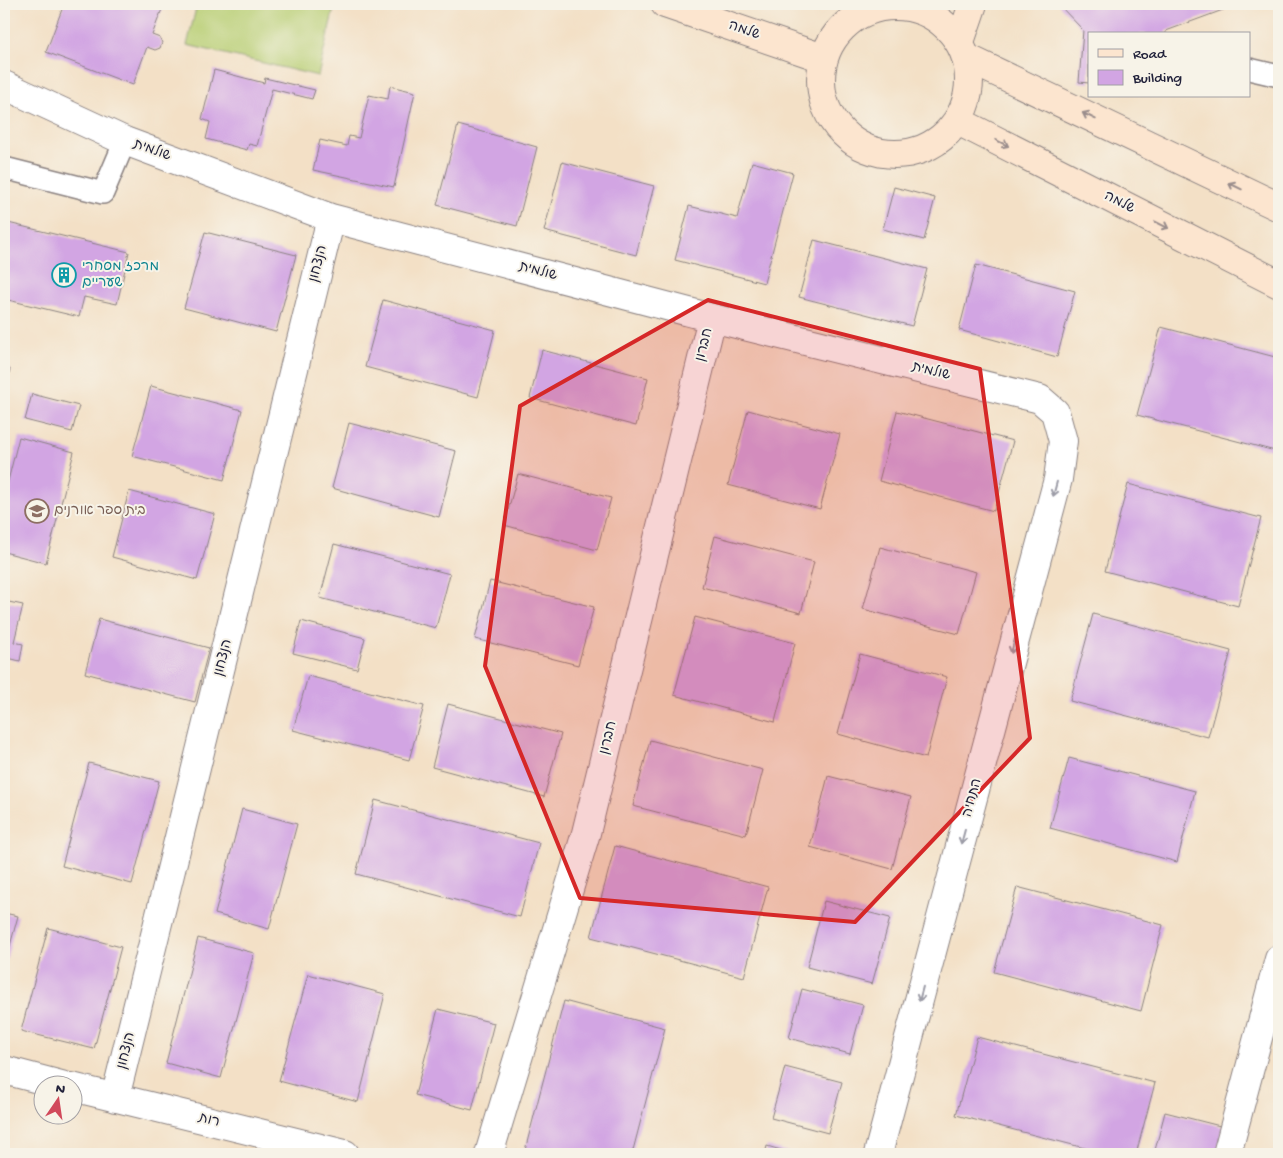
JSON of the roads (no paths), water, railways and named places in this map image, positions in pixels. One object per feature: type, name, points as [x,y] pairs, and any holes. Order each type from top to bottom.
[{"type":"street","name":"שלמה","points":[[665,4],[823,58]]},
{"type":"street","points":[[963,50],[973,4]]},
{"type":"street","points":[[880,6],[924,7],[948,26],[963,50],[970,80],[967,101],[958,121],[942,138],[922,150],[898,155],[874,152],[853,142],[835,125],[824,105],[820,81],[823,58],[835,34],[855,16],[880,6]]},
{"type":"street","points":[[963,50],[1279,207]]},
{"type":"street","name":"שולמית","points":[[4,85],[125,141],[331,218],[712,318],[1040,399],[1055,412],[1063,441]]},
{"type":"street","name":"שלמה","points":[[958,121],[1279,284]]},
{"type":"street","name":"הנצחון","points":[[115,1098],[331,218]]},
{"type":"street","name":"חברון","points":[[489,1154],[586,833],[712,318]]},
{"type":"street","name":"התחיה","points":[[878,1154],[1056,489],[1063,441]]},
{"type":"street","points":[[1228,1154],[1279,959]]},
{"type":"street","points":[[4,1070],[32,1077]]},
{"type":"street","name":"רות","points":[[82,1090],[345,1154]]},
{"type":"lane","points":[[1250,69],[1279,76]]},
{"type":"lane","points":[[4,168],[103,193],[125,141]]},
{"type":"place","name":"מרכז מסחרי שעריים","points":[[64,275]]},
{"type":"place","name":"בית ספר אורנים","points":[[37,511]]}]
